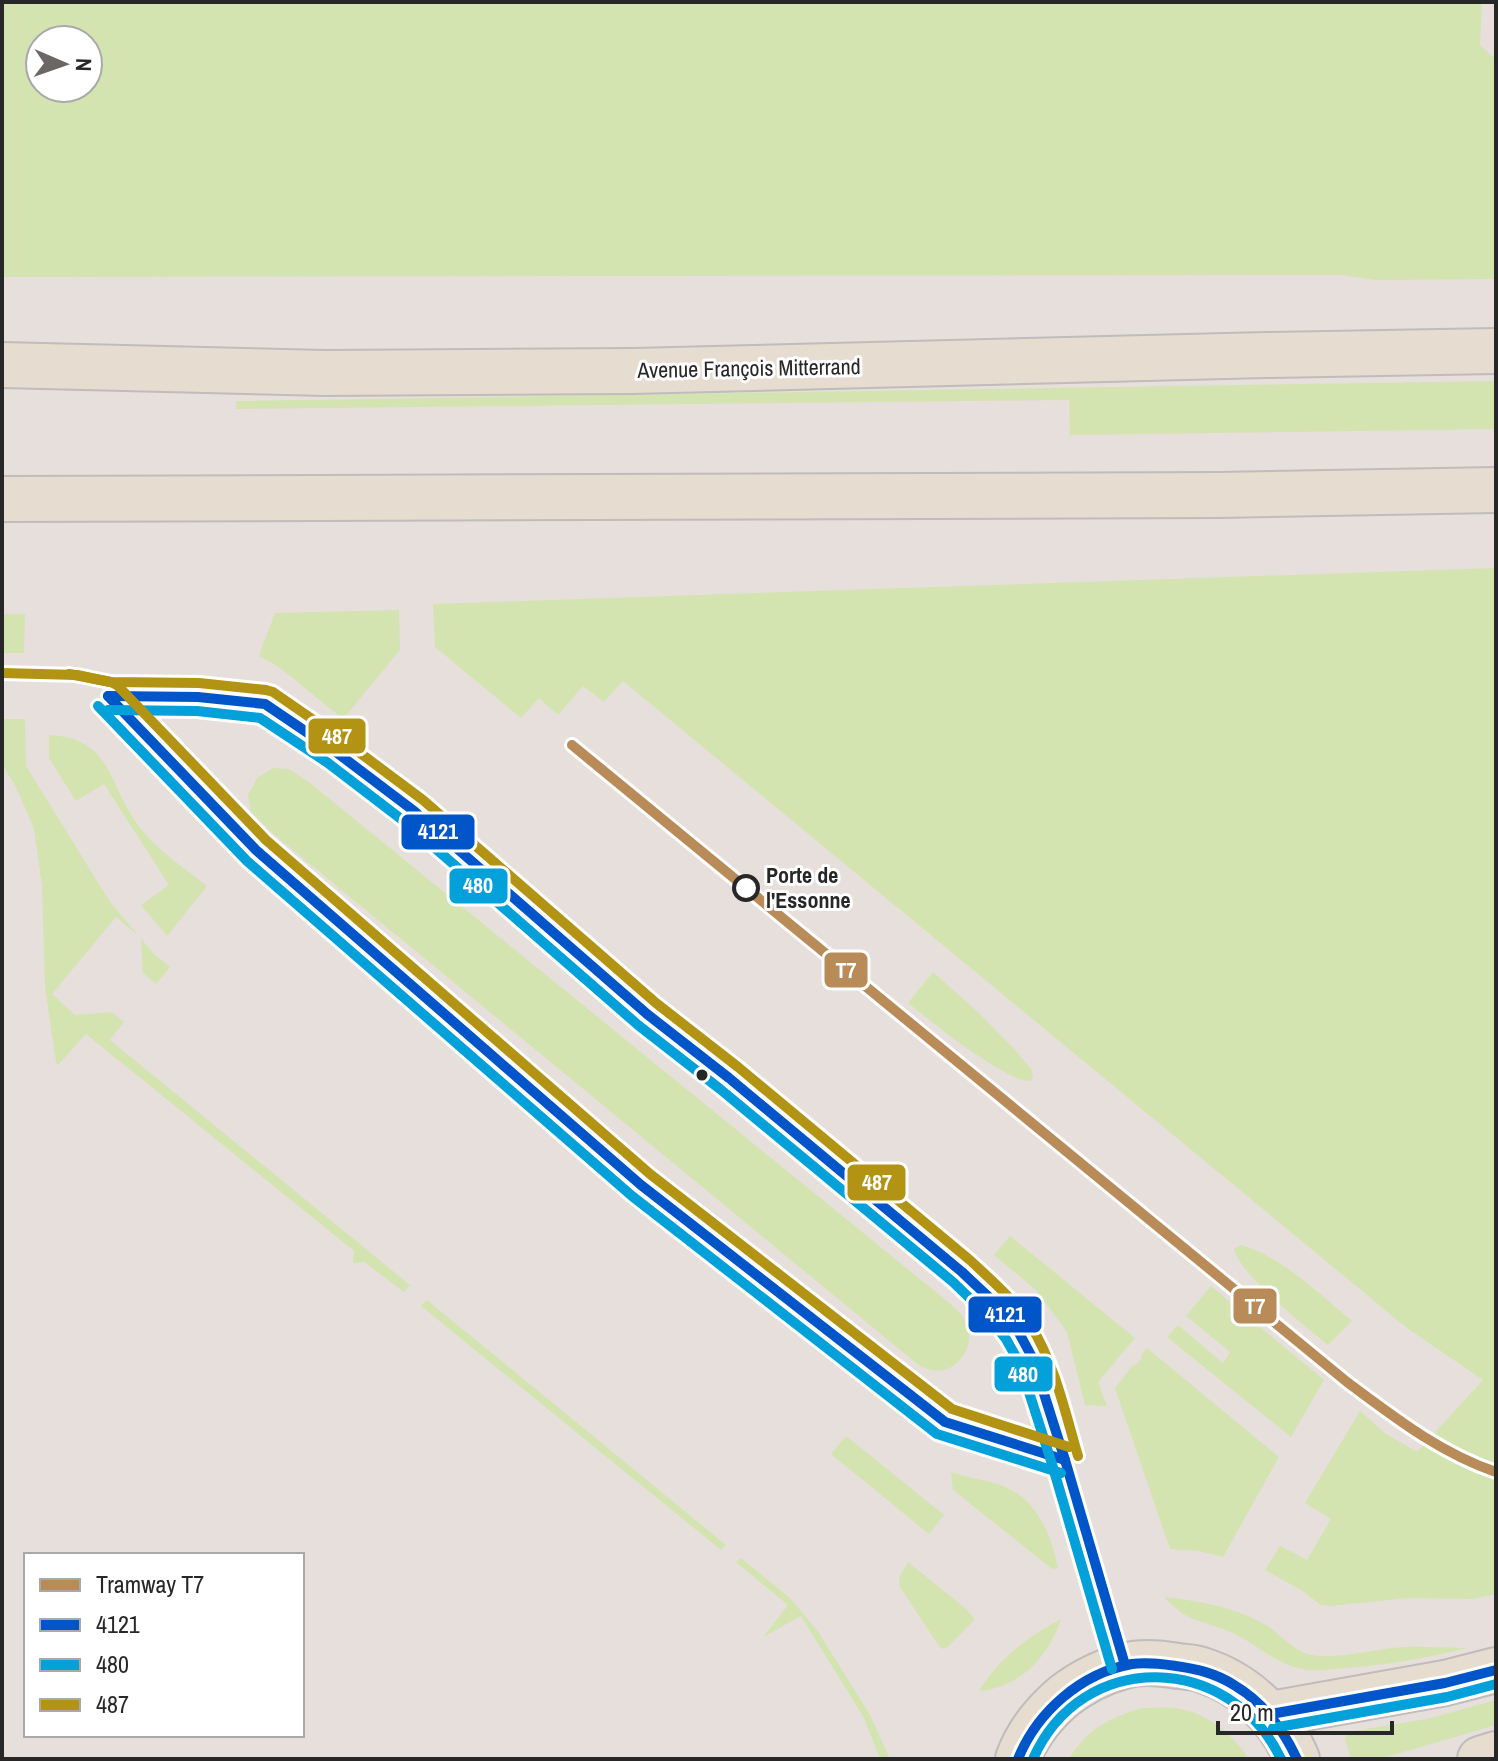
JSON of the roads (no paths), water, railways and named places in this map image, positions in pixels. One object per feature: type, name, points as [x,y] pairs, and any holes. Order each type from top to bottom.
[{"type":"main road","name":"Avenue François Mitterrand","points":[[2,365],[325,373],[633,371],[1496,351]]},
{"type":"main road","points":[[2,499],[1203,495],[1496,490]]},
{"type":"main road","points":[[1018,1759],[1022,1747],[1046,1711],[1080,1684],[1125,1665],[1162,1663],[1202,1670],[1239,1688],[1271,1714],[1297,1759]]},
{"type":"main road","points":[[1271,1714],[1445,1683],[1496,1670]]},
{"type":"main road","points":[[1480,1759],[1496,1754]]},
{"type":"tram line","name":"T7","points":[[572,745],[1347,1382],[1437,1444],[1496,1472]]},
{"type":"place","name":"Porte de l'Essonne","points":[[746,888]]}]
